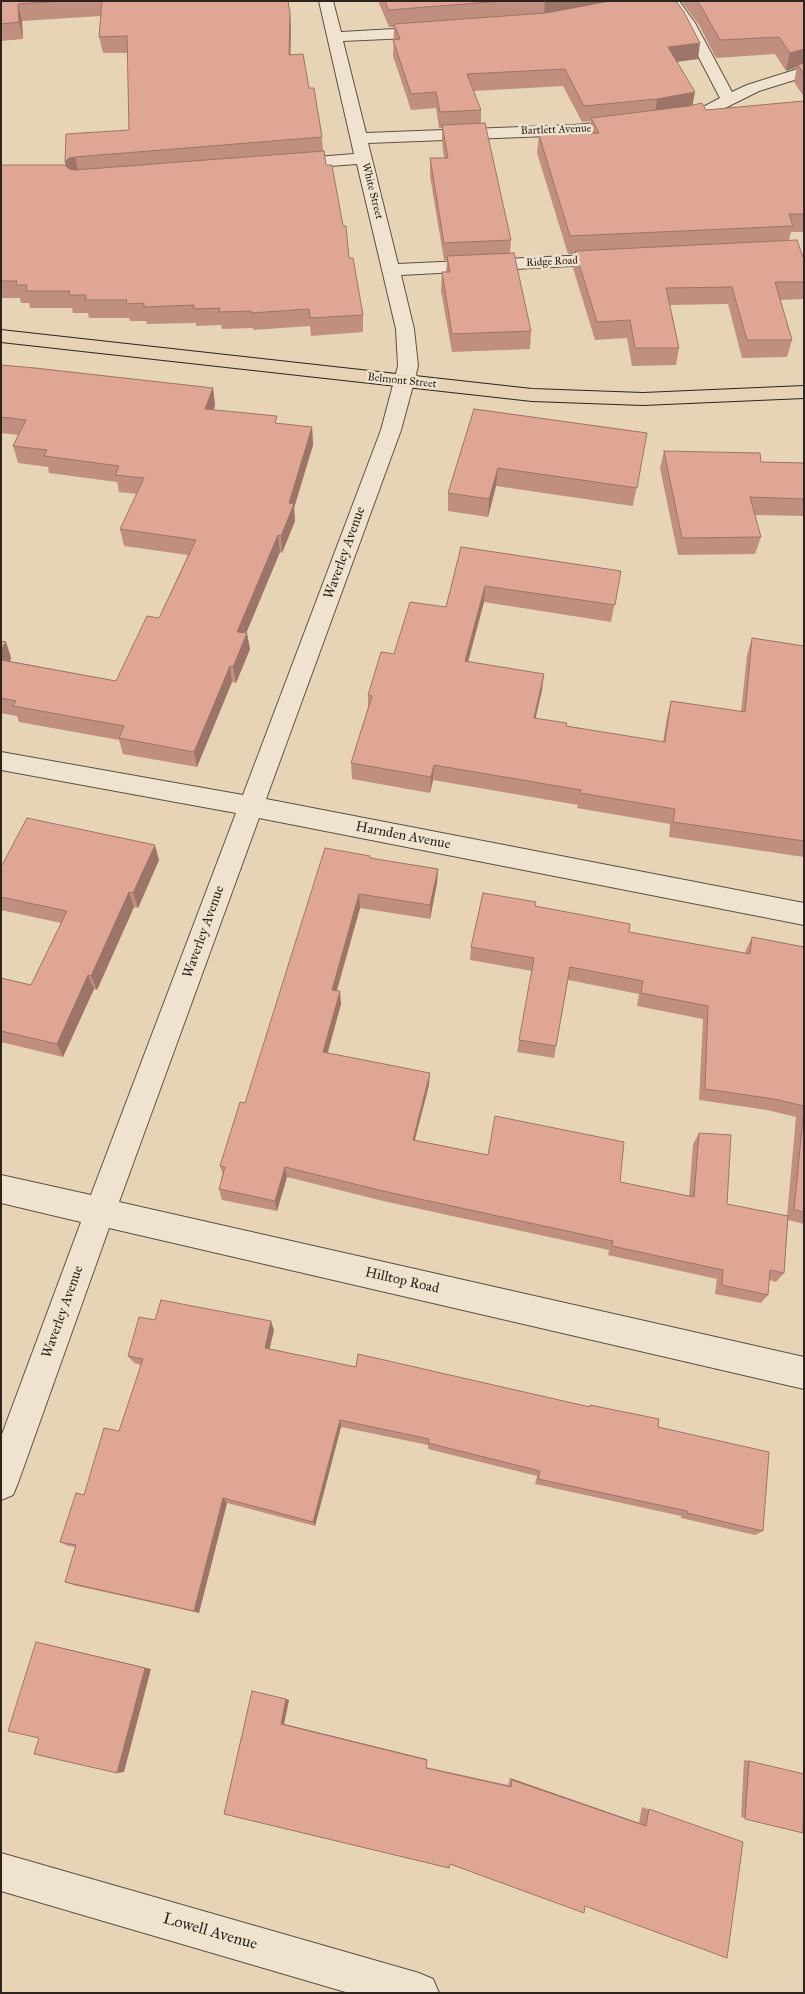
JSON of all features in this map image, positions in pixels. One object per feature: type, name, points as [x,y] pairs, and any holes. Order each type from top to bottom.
[{"type":"main road","name":"Belmont Street","points":[[1,336],[532,395],[700,398],[804,392]]},
{"type":"street","name":"White Street","points":[[326,1],[391,270],[407,347],[408,366],[404,382]]},
{"type":"street","points":[[665,2],[690,26],[728,99]]},
{"type":"street","points":[[335,37],[449,31]]},
{"type":"street","name":"Bartlett Avenue","points":[[359,138],[574,130],[650,123],[686,117],[711,108],[753,88],[804,72]]},
{"type":"street","points":[[274,165],[364,158]]},
{"type":"street","name":"Ridge Road","points":[[391,270],[625,259]]},
{"type":"street","name":"Waverley Avenue","points":[[1,1483],[250,806],[391,430],[404,382]]},
{"type":"street","name":"Harnden Avenue","points":[[1,761],[250,806],[804,914]]},
{"type":"street","name":"Hilltop Road","points":[[1,1189],[804,1373]]},
{"type":"street","name":"Lowell Avenue","points":[[1,1872],[419,1993]]},
{"type":"building","points":[[1,1],[61,1],[18,4],[19,22],[1,24]]},
{"type":"building","points":[[102,1],[288,1],[290,13],[289,55],[303,54],[309,88],[314,88],[322,137],[75,157],[69,158],[65,162],[66,134],[129,130],[127,36],[99,37]]},
{"type":"building","points":[[385,1],[503,1],[388,10]]},
{"type":"building","points":[[610,1],[676,1],[700,43],[668,47],[695,92],[657,99],[584,106],[565,69],[467,74],[481,110],[440,112],[436,92],[411,94],[393,40],[400,39],[394,24],[546,13]]},
{"type":"building","points":[[697,1],[804,1],[804,49],[790,53],[779,37],[720,40]]},
{"type":"building","points":[[804,63],[804,74],[798,65]]},
{"type":"building","points":[[804,101],[804,214],[789,214],[793,226],[570,236],[539,135],[599,133],[591,118],[702,103],[706,110]]},
{"type":"building","points":[[485,123],[511,240],[444,243],[430,158],[448,158],[442,125]]},
{"type":"building","points":[[324,151],[326,165],[332,165],[343,226],[346,226],[349,258],[353,258],[363,315],[310,318],[309,309],[251,313],[251,311],[219,312],[220,308],[194,309],[194,305],[144,307],[144,303],[126,304],[127,300],[85,300],[86,295],[69,295],[70,291],[26,291],[27,285],[16,285],[17,281],[1,281],[1,165],[65,165],[69,169],[75,170]]},
{"type":"building","points":[[797,240],[804,260],[804,282],[775,282],[792,340],[747,340],[732,287],[666,288],[679,348],[635,348],[630,320],[597,322],[575,251]]},
{"type":"building","points":[[514,253],[531,331],[452,334],[442,272],[450,272],[447,256]]},
{"type":"building","points":[[1,365],[213,388],[205,409],[277,416],[275,423],[312,427],[289,503],[294,504],[281,536],[278,535],[237,632],[247,633],[233,667],[230,666],[194,752],[119,738],[124,726],[13,706],[16,701],[1,698],[1,660],[116,681],[147,616],[159,618],[196,540],[120,529],[144,478],[115,475],[119,466],[44,456],[47,450],[13,446],[26,420],[1,417]]},
{"type":"building","points":[[474,409],[647,433],[637,488],[498,468],[489,499],[448,493]]},
{"type":"building","points":[[664,451],[760,453],[761,462],[804,463],[804,499],[750,497],[761,537],[682,538]]},
{"type":"building","points":[[461,547],[621,571],[615,605],[485,586],[465,661],[544,674],[534,718],[567,723],[566,726],[665,742],[671,701],[745,712],[752,638],[804,646],[804,841],[673,822],[675,809],[580,793],[581,790],[434,765],[431,777],[351,763],[372,696],[368,695],[381,652],[394,654],[410,602],[446,607]]},
{"type":"building","points":[[1,641],[6,642],[1,650]]},
{"type":"building","points":[[27,818],[155,845],[133,893],[129,892],[91,976],[88,975],[57,1044],[1,1031],[1,978],[31,985],[67,911],[1,897],[1,867]]},
{"type":"building","points":[[325,848],[370,856],[370,858],[438,869],[430,905],[359,894],[332,990],[340,991],[323,1052],[430,1073],[413,1140],[488,1155],[495,1116],[624,1142],[620,1182],[694,1197],[699,1133],[731,1135],[727,1204],[788,1216],[784,1273],[770,1270],[768,1295],[722,1285],[723,1270],[612,1246],[613,1241],[383,1191],[285,1167],[275,1201],[219,1189],[225,1167],[220,1166],[240,1102],[245,1103]]},
{"type":"building","points":[[483,893],[536,902],[535,906],[630,924],[629,932],[750,954],[752,937],[804,947],[804,1106],[774,1099],[705,1089],[708,1006],[641,993],[643,981],[570,967],[556,1046],[519,1040],[534,958],[471,947]]},
{"type":"building","points":[[804,1107],[804,1212],[794,1210]]},
{"type":"building","points":[[161,1300],[271,1321],[265,1348],[356,1367],[358,1354],[590,1407],[590,1405],[659,1419],[658,1427],[769,1452],[763,1531],[687,1513],[687,1511],[538,1479],[540,1471],[428,1443],[429,1439],[340,1420],[313,1522],[223,1498],[194,1611],[65,1582],[76,1545],[60,1542],[76,1493],[84,1495],[104,1428],[119,1431],[143,1359],[128,1356],[139,1317],[155,1320]]},
{"type":"building","points":[[36,1642],[145,1668],[117,1773],[34,1754],[39,1738],[8,1731]]},
{"type":"building","points":[[252,1691],[286,1699],[281,1724],[427,1760],[426,1768],[511,1787],[512,1780],[646,1826],[649,1809],[743,1842],[727,1958],[585,1906],[584,1913],[450,1864],[449,1868],[224,1814]]},
{"type":"building","points":[[749,1761],[804,1774],[803,1833],[745,1819]]}]
